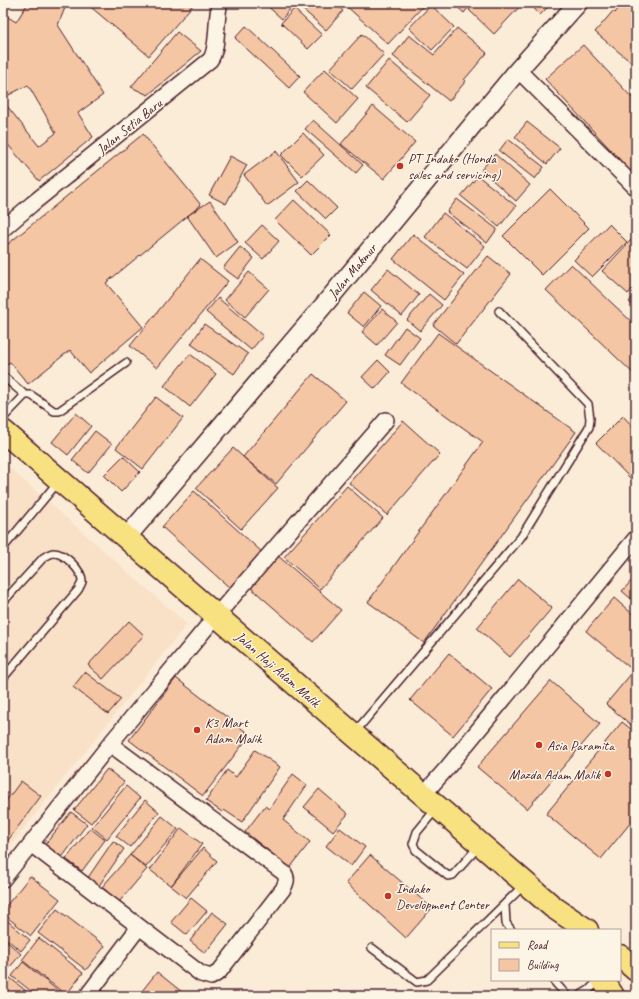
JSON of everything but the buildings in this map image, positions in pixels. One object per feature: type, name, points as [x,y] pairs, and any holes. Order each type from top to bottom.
[{"type":"main road","name":"Jalan Haji Adam Malik","points":[[3,432],[526,884],[553,907],[586,929]]},
{"type":"main road","name":"Jalan Haji Adam Malik","points":[[553,907],[567,929]]},
{"type":"main road","points":[[621,957],[636,970]]},
{"type":"main road","points":[[604,981],[613,996]]},
{"type":"street","name":"Jalan Makmur","points":[[126,538],[329,299],[518,70],[578,3]]},
{"type":"street","name":"Jalan Setia Baru","points":[[3,229],[210,60],[214,48],[215,6]]},
{"type":"street","points":[[518,70],[636,188]]},
{"type":"street","points":[[3,879],[110,744],[216,616],[386,420]]},
{"type":"street","points":[[430,801],[447,768],[636,538]]},
{"type":"street","points":[[30,844],[201,974],[210,978],[219,972],[283,889],[287,882],[286,877],[284,873],[110,744]]},
{"type":"street","points":[[87,996],[140,927]]},
{"type":"lane","points":[[353,734],[521,538],[589,427],[590,420],[588,404],[498,311]]},
{"type":"lane","points":[[3,376],[25,395],[31,395],[57,412],[126,363]]},
{"type":"lane","points":[[3,418],[25,395]]},
{"type":"lane","points":[[3,548],[60,480]]},
{"type":"lane","points":[[3,602],[48,554],[54,553],[60,555],[72,562],[81,576],[82,583],[78,590],[3,678]]},
{"type":"lane","points":[[430,801],[413,844],[416,850],[448,876],[450,876],[453,875],[481,845]]},
{"type":"lane","points":[[372,948],[417,982],[427,980],[526,884]]},
{"type":"lane","points":[[505,905],[506,923],[510,929]]},
{"type":"lane","points":[[621,956],[636,961]]},
{"type":"lane","points":[[554,981],[567,996]]},
{"type":"lane","points":[[579,996],[589,990],[598,981]]},
{"type":"shaded area","points":[[3,462],[187,624],[3,855]]},
{"type":"place","name":"PT Indako (Honda sales and servicing)","points":[[400,166]]},
{"type":"place","name":"K3 Mart Adam Malik","points":[[197,730]]},
{"type":"place","name":"Asia Paramita","points":[[539,745]]},
{"type":"place","name":"Mazda Adam Malik","points":[[608,774]]},
{"type":"place","name":"Indako Development Center","points":[[388,896]]}]
